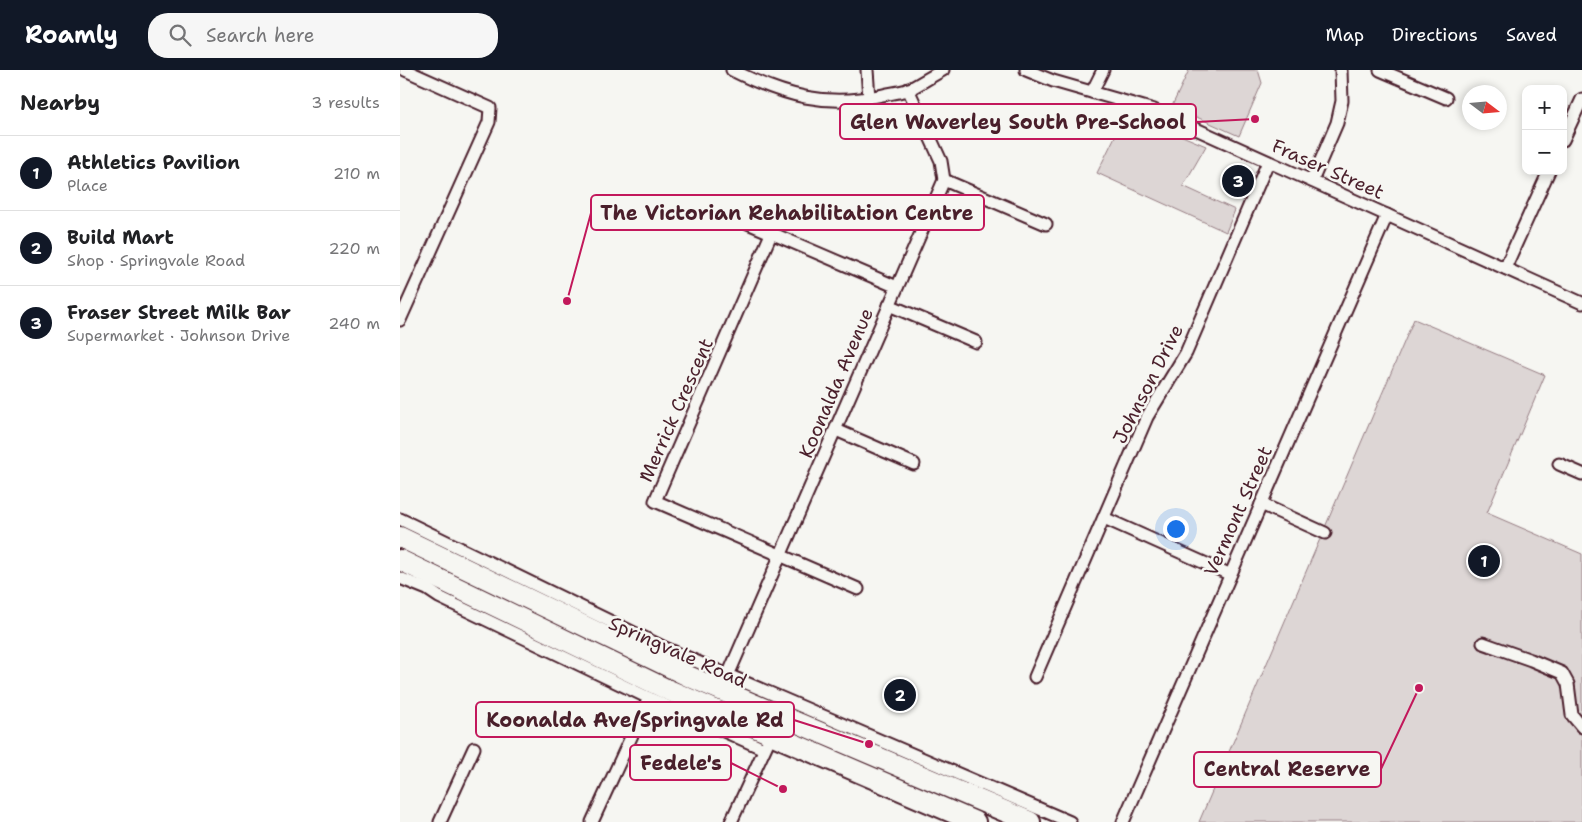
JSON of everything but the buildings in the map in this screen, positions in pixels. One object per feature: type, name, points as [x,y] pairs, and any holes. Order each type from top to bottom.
[{"type":"highway","name":"Springvale Road","points":[[400,537],[418,546],[448,551],[651,658],[725,682],[780,715],[1030,822]]},
{"type":"highway","name":"Springvale Road","points":[[402,573],[655,684],[768,742],[975,822]]},
{"type":"street","points":[[400,320],[489,122],[490,108],[405,70]]},
{"type":"street","points":[[732,70],[796,96],[837,101],[869,98],[908,89],[943,70]]},
{"type":"street","points":[[868,70],[869,98]]},
{"type":"street","name":"Fraser Street","points":[[1026,70],[1053,81],[1154,110],[1582,303]]},
{"type":"street","points":[[1092,92],[1103,70]]},
{"type":"street","points":[[1312,181],[1337,123],[1342,101],[1341,70]]},
{"type":"street","points":[[1380,70],[1446,98]]},
{"type":"street","points":[[908,89],[941,162],[944,180],[1046,224]]},
{"type":"street","points":[[1567,131],[1582,99]]},
{"type":"street","name":"Johnson Drive","points":[[1035,677],[1147,417],[1186,353],[1268,162]]},
{"type":"street","points":[[1505,268],[1547,175]]},
{"type":"street","name":"Koonalda Avenue","points":[[725,682],[944,180]]},
{"type":"street","points":[[708,206],[897,287]]},
{"type":"street","name":"Vermont Street","points":[[1122,822],[1387,215]]},
{"type":"street","name":"Merrick Crescent","points":[[771,234],[655,501],[780,557]]},
{"type":"street","points":[[889,305],[976,342]]},
{"type":"street","points":[[836,430],[914,464]]},
{"type":"street","points":[[1559,464],[1582,474]]},
{"type":"street","points":[[1261,504],[1325,532]]},
{"type":"street","points":[[1104,518],[1229,574]]},
{"type":"street","name":"Springvale Road","points":[[400,519],[448,551]]},
{"type":"street","points":[[402,573],[418,546]]},
{"type":"street","points":[[780,557],[858,590]]},
{"type":"street","name":"Springvale Road","points":[[402,573],[439,597],[648,698],[768,742]]},
{"type":"street","points":[[1483,643],[1562,673],[1568,684],[1572,715],[1582,727]]},
{"type":"street","name":"Springvale Road","points":[[725,682],[808,710],[1070,822]]},
{"type":"street","points":[[592,822],[648,698]]},
{"type":"street","points":[[731,822],[780,715]]},
{"type":"street","points":[[440,822],[474,748]]},
{"type":"shaded area","points":[[1189,70],[1258,70],[1262,83],[1239,136],[1172,106]]},
{"type":"shaded area","points":[[1126,114],[1206,146],[1183,186],[1235,210],[1226,232],[1097,173]]},
{"type":"shaded area","points":[[1414,319],[1545,375],[1487,513],[1582,554],[1582,822],[1199,822]]},
{"type":"place","name":"Glen Waverley South Pre-School","points":[[1255,119]]},
{"type":"place","name":"Fraser Street Milk Bar","points":[[1238,181]]},
{"type":"place","name":"The Victorian Rehabilitation Centre","points":[[567,301]]},
{"type":"place","name":"Athletics Pavilion","points":[[1484,561]]},
{"type":"place","name":"Central Reserve","points":[[1419,688]]},
{"type":"place","name":"Build Mart","points":[[900,695]]},
{"type":"place","name":"Koonalda Ave/Springvale Rd","points":[[869,744]]},
{"type":"place","name":"Fedele's","points":[[783,789]]}]
